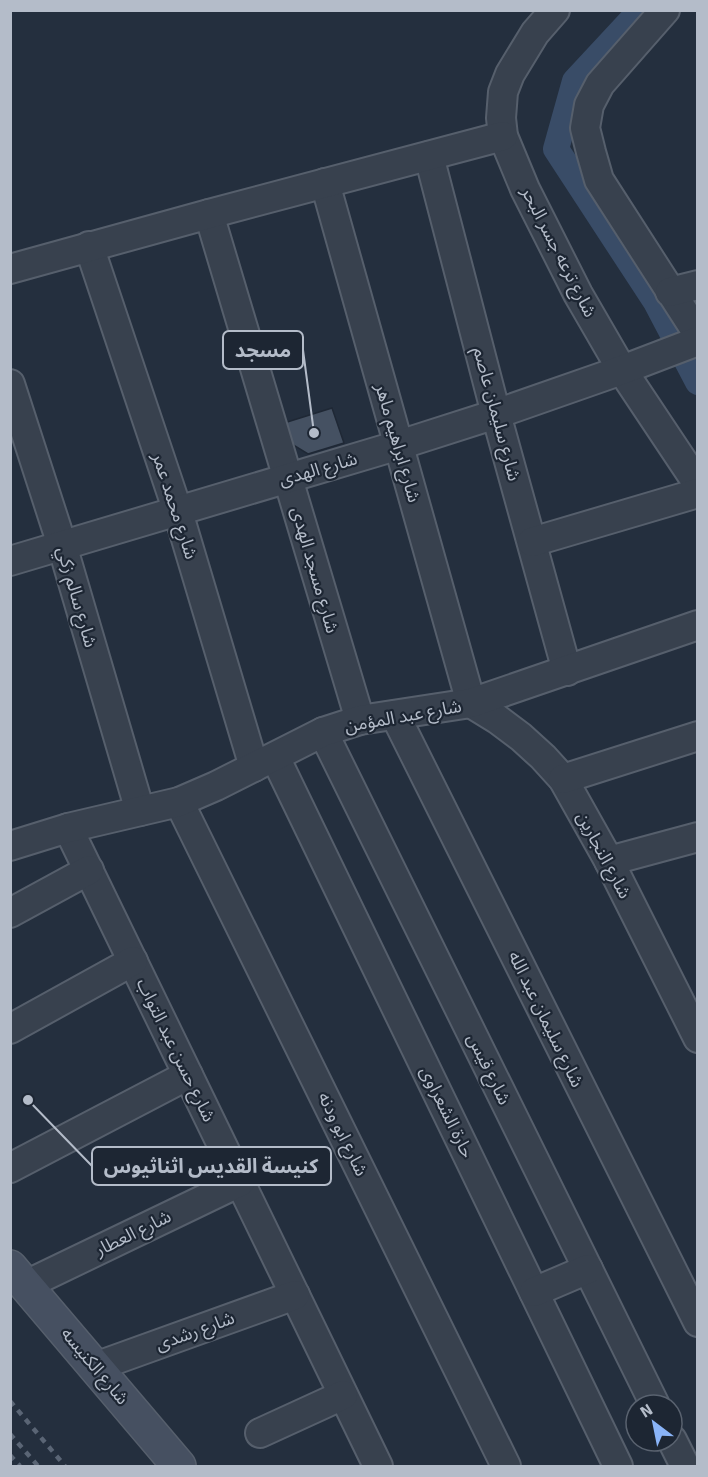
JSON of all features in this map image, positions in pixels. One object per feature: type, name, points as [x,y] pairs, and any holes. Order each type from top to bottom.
[{"type":"main road","name":"شارع الكنيسه","points":[[18,1276],[179,1467]]},
{"type":"street","name":"شارع ترعه جسر البحر","points":[[555,10],[535,33],[510,74],[503,92],[501,118],[504,136],[525,189],[578,294],[632,366],[698,484]]},
{"type":"street","points":[[665,10],[600,84],[589,105],[585,128],[599,180],[670,292],[693,340]]},
{"type":"street","points":[[10,269],[504,136]]},
{"type":"street","name":"شارع سليمان عاصم","points":[[429,156],[496,414],[567,671]]},
{"type":"street","name":"شارع ابراهيم ماهر","points":[[325,183],[471,703]]},
{"type":"street","name":"شارع مسجد الهدى","points":[[209,214],[360,720]]},
{"type":"street","name":"شارع محمد عمر","points":[[89,246],[264,762]]},
{"type":"street","points":[[670,292],[698,285]]},
{"type":"street","name":"شارع الهدى","points":[[10,561],[496,414],[632,366],[693,340]]},
{"type":"street","name":"شارع سالم زكي","points":[[10,384],[62,545],[140,812]]},
{"type":"street","points":[[532,542],[698,493]]},
{"type":"street","name":"شارع عبد المؤمن","points":[[10,846],[68,828],[179,802],[323,732],[360,720],[471,703],[698,625]]},
{"type":"street","name":"شارع النجارين","points":[[471,703],[521,737],[563,779],[609,861],[698,1038]]},
{"type":"street","name":"شارع سليمان عبد الله","points":[[395,715],[698,1322]]},
{"type":"street","name":"شارع قيس","points":[[323,732],[649,1393]]},
{"type":"street","points":[[563,779],[698,736]]},
{"type":"street","name":"حارة الشعراوى","points":[[264,762],[534,1292],[618,1467]]},
{"type":"street","name":"شارع ابو ودنه","points":[[179,802],[506,1467]]},
{"type":"street","name":"شارع حسن عبد التواب","points":[[68,828],[378,1467]]},
{"type":"street","points":[[609,861],[698,837]]},
{"type":"street","points":[[10,914],[89,870]]},
{"type":"street","points":[[10,1029],[133,961]]},
{"type":"street","points":[[10,1168],[188,1075]]},
{"type":"street","name":"شارع العطار","points":[[18,1276],[240,1182]]},
{"type":"street","points":[[534,1292],[588,1269]]},
{"type":"street","name":"شارع رشدى","points":[[95,1367],[295,1295]]},
{"type":"street","points":[[260,1433],[343,1395]]},
{"type":"building","points":[[332,408],[344,443],[308,454],[290,443],[284,423]]},
{"type":"waterway","points":[[641,10],[575,81],[556,149],[656,302],[698,382]]},
{"type":"railway","points":[[10,1401],[65,1466]]},
{"type":"railway","points":[[10,1434],[38,1466]]},
{"type":"railway","points":[[10,1455],[20,1466]]},
{"type":"place","name":"مسجد","points":[[314,433]]},
{"type":"place","name":"كنيسة القديس اثناثيوس","points":[[28,1100]]}]
